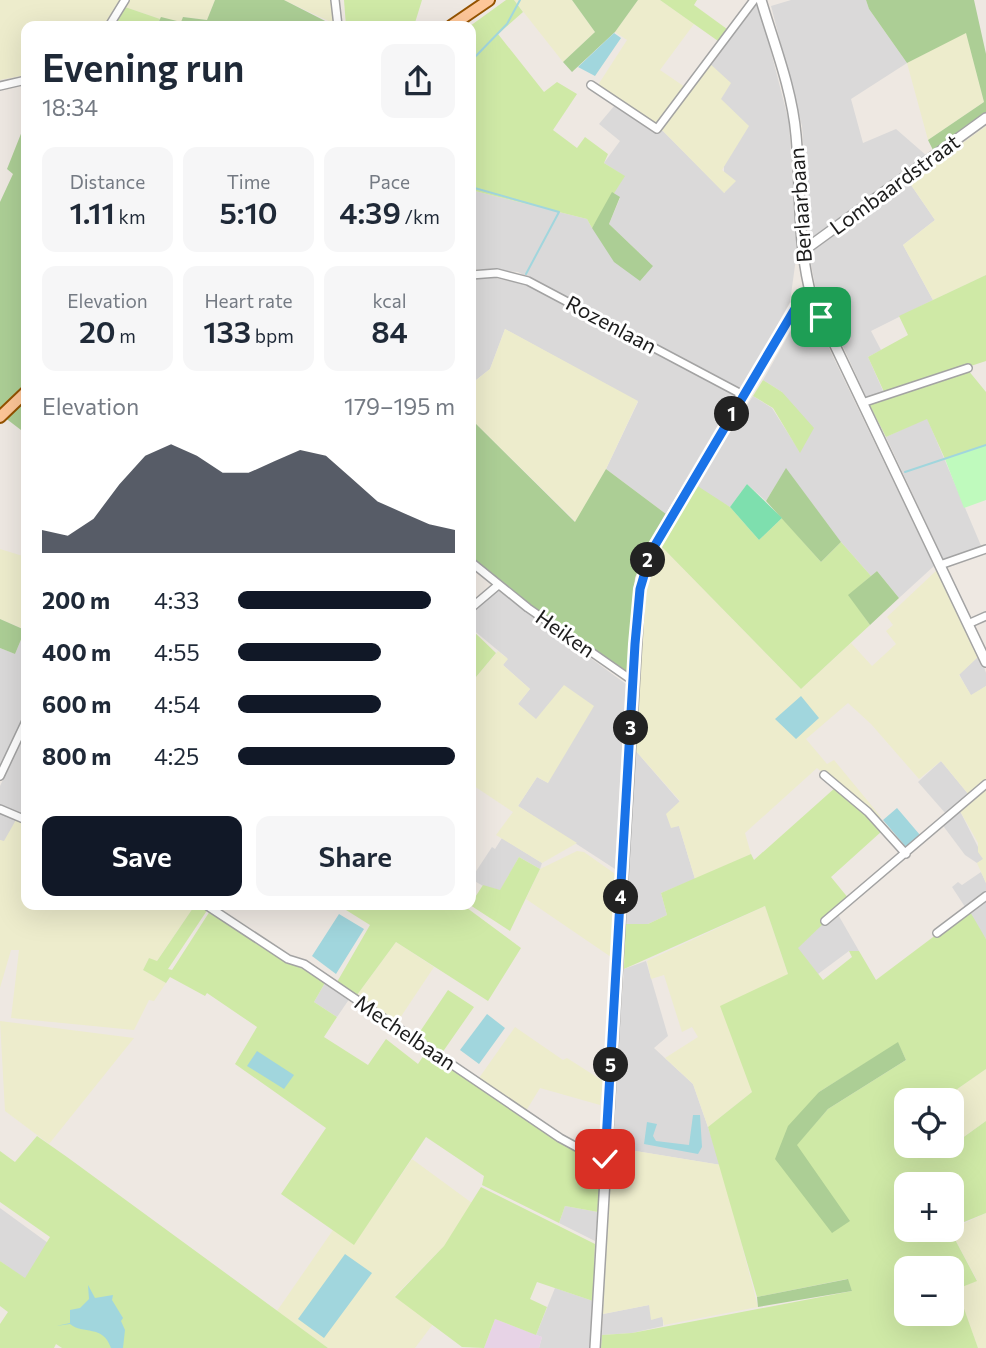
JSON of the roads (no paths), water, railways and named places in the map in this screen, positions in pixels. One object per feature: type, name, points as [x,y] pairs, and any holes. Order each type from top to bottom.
[{"type":"main road","points":[[458,21],[489,0]]},
{"type":"main road","points":[[0,417],[21,397]]},
{"type":"street","points":[[112,21],[125,0]]},
{"type":"street","points":[[335,0],[337,21]]},
{"type":"street","points":[[591,85],[657,128],[754,0]]},
{"type":"street","name":"Berlaarbaan","points":[[761,0],[793,111],[803,251],[811,295],[986,662]]},
{"type":"street","points":[[0,86],[21,81]]},
{"type":"street","name":"Lombaardstraat","points":[[803,251],[868,207],[986,118]]},
{"type":"street","name":"Rozenlaan","points":[[476,275],[497,273],[528,281],[744,396]]},
{"type":"street","points":[[595,1348],[640,589],[651,552],[796,307],[811,295]]},
{"type":"street","points":[[862,403],[968,368]]},
{"type":"street","points":[[940,565],[986,549]]},
{"type":"street","name":"Heiken","points":[[476,567],[497,586],[633,681]]},
{"type":"street","points":[[476,604],[497,586]]},
{"type":"street","points":[[968,624],[986,616]]},
{"type":"street","points":[[0,776],[21,732]]},
{"type":"street","points":[[824,775],[868,813],[906,854]]},
{"type":"street","points":[[825,921],[986,784]]},
{"type":"street","points":[[0,809],[21,818]]},
{"type":"street","points":[[937,933],[986,896]]},
{"type":"street","name":"Mechelbaan","points":[[214,910],[288,959],[304,964],[560,1138],[594,1157],[605,1159]]},
{"type":"water","points":[[614,33],[621,38],[595,76],[578,67]]},
{"type":"water","points":[[801,696],[819,718],[796,739],[775,719]]},
{"type":"water","points":[[897,808],[920,835],[906,847],[883,820]]},
{"type":"water","points":[[339,914],[364,929],[336,974],[312,956]]},
{"type":"water","points":[[487,1014],[505,1028],[479,1064],[460,1050]]},
{"type":"water","points":[[257,1051],[294,1075],[284,1089],[247,1066]]},
{"type":"water","points":[[693,1115],[700,1115],[702,1147],[698,1154],[644,1144],[647,1122],[657,1124],[653,1136],[656,1141],[689,1145]]},
{"type":"water","points":[[345,1254],[372,1273],[324,1338],[298,1319]]},
{"type":"water","points":[[88,1285],[95,1298],[113,1295],[112,1300],[123,1318],[123,1348],[111,1348],[98,1333],[70,1324],[56,1326],[70,1323],[70,1310],[80,1308],[89,1299]]},
{"type":"waterway","points":[[476,56],[507,24],[520,0]]},
{"type":"waterway","points":[[476,188],[559,212],[526,274]]},
{"type":"waterway","points":[[905,472],[986,445]]}]
